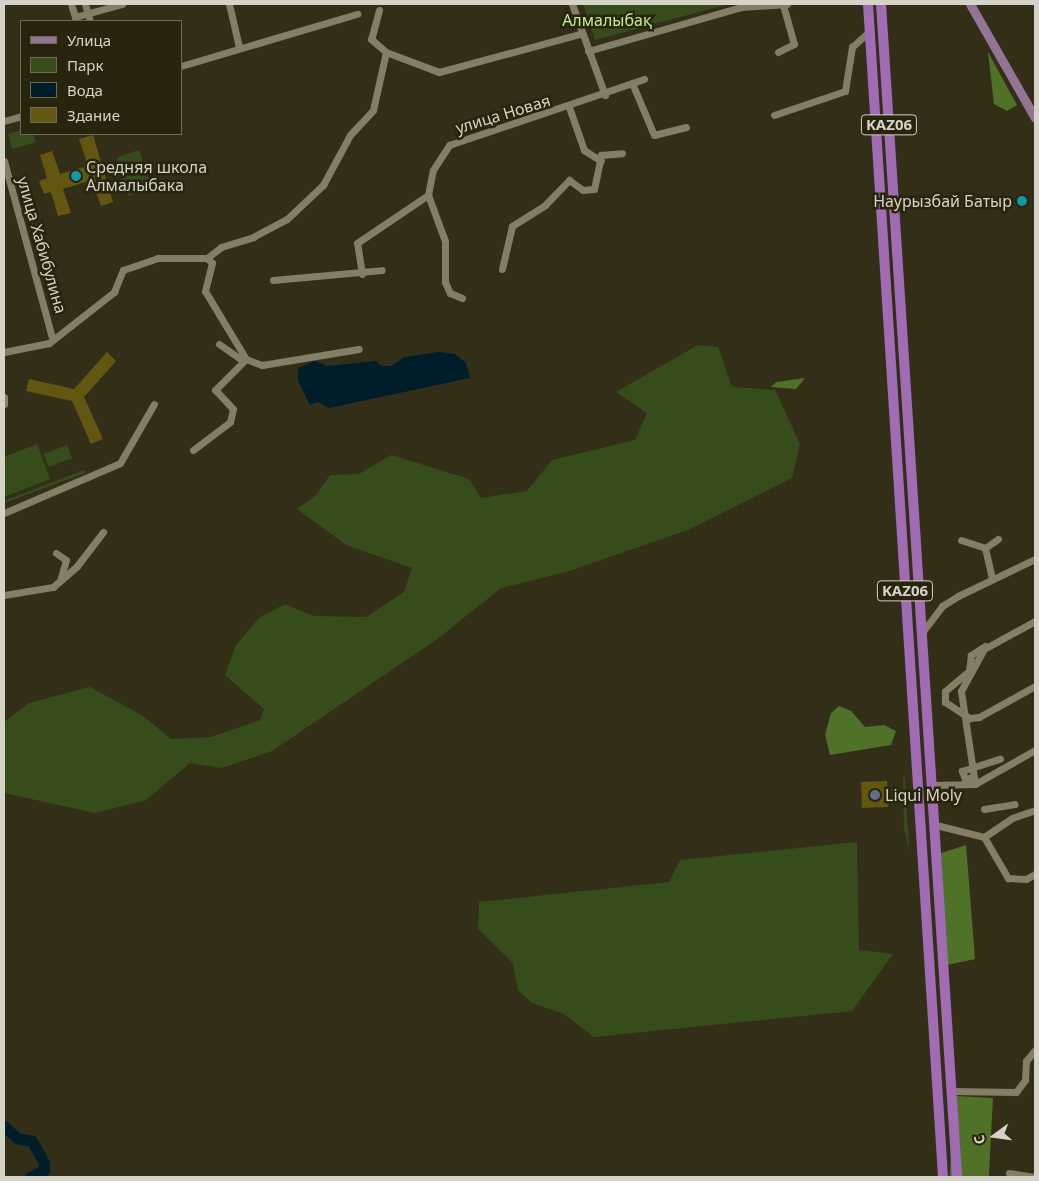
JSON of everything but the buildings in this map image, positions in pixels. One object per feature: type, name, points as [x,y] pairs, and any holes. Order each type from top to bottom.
[{"type":"highway","name":"KАZ06","points":[[868,4],[943,1177]]},
{"type":"highway","name":"KАZ06","points":[[881,4],[921,634],[936,825],[957,1177]]},
{"type":"highway","points":[[882,40],[885,4]]},
{"type":"main road","points":[[970,4],[1035,118]]},
{"type":"street","points":[[71,4],[76,19],[89,17],[122,4]]},
{"type":"street","points":[[85,4],[89,17]]},
{"type":"street","points":[[229,4],[239,47]]},
{"type":"street","points":[[572,4],[580,34],[605,95]]},
{"type":"street","points":[[588,51],[741,5],[785,4],[794,44],[778,52]]},
{"type":"street","points":[[379,10],[371,39],[386,52],[439,72],[580,34]]},
{"type":"street","points":[[182,66],[239,47],[357,14]]},
{"type":"street","points":[[774,116],[845,91],[852,47],[870,31]]},
{"type":"street","points":[[245,360],[205,291],[209,261],[217,250],[287,219],[324,185],[350,135],[373,110],[386,52]]},
{"type":"street","name":"улица Новая","points":[[428,195],[433,170],[449,145],[605,95],[644,79]]},
{"type":"street","points":[[632,83],[654,135],[686,127]]},
{"type":"street","points":[[569,107],[584,150],[601,161]]},
{"type":"street","points":[[4,121],[20,116]]},
{"type":"street","points":[[502,269],[512,226],[545,205],[569,180],[583,190],[594,189],[601,161],[606,152],[622,153]]},
{"type":"street","name":"улица Хабибулина","points":[[4,161],[52,338]]},
{"type":"street","points":[[362,274],[355,247],[361,237],[428,195],[445,241],[445,282],[450,293],[462,298]]},
{"type":"street","points":[[4,352],[52,338],[114,292],[123,270],[158,258],[209,261]]},
{"type":"street","points":[[273,280],[362,274],[382,270]]},
{"type":"street","points":[[219,344],[245,360],[262,365],[359,349]]},
{"type":"street","points":[[193,450],[234,416],[233,409],[215,390],[245,360]]},
{"type":"street","points":[[4,397],[4,404]]},
{"type":"street","points":[[4,512],[120,464],[154,404]]},
{"type":"street","points":[[4,595],[54,586],[84,559],[103,532]]},
{"type":"street","points":[[985,548],[998,539]]},
{"type":"street","points":[[960,540],[985,548]]},
{"type":"street","points":[[985,548],[992,579]]},
{"type":"street","points":[[54,586],[66,567],[64,556],[56,553]]},
{"type":"street","points":[[921,634],[942,606],[992,579],[1035,560]]},
{"type":"street","points":[[1035,621],[990,646],[944,696],[963,714],[979,717],[1035,686]]},
{"type":"street","points":[[969,670],[960,691],[970,768],[974,781]]},
{"type":"street","points":[[932,785],[974,781],[1035,750]]},
{"type":"street","points":[[970,768],[1000,759]]},
{"type":"street","points":[[984,809],[1002,808],[1015,804]]},
{"type":"street","points":[[1002,808],[1024,816]]},
{"type":"street","points":[[984,837],[1012,818],[1024,816],[1035,810]]},
{"type":"street","points":[[936,825],[984,837],[1008,878],[1026,879],[1035,874]]},
{"type":"street","points":[[951,1091],[1016,1092],[1025,1080],[1026,1061],[1035,1050]]},
{"type":"street","points":[[1009,1172],[1035,1177]]},
{"type":"green space","name":"Алмалыбақ","points":[[583,4],[729,4],[595,40]]},
{"type":"green space","points":[[988,52],[1017,105],[1007,111],[994,104]]},
{"type":"green space","points":[[20,130],[20,135],[33,135],[36,142],[12,149],[8,134]]},
{"type":"green space","points":[[139,150],[151,188],[129,195],[116,157]]},
{"type":"green space","points":[[698,345],[718,347],[732,387],[775,390],[800,444],[792,478],[688,530],[566,572],[501,588],[436,640],[272,751],[222,768],[190,763],[146,800],[95,813],[4,793],[4,722],[29,703],[90,687],[143,716],[171,739],[211,737],[260,720],[264,709],[225,675],[236,645],[260,617],[285,604],[313,616],[366,617],[404,592],[412,568],[346,545],[297,509],[316,495],[330,475],[359,474],[391,455],[469,479],[481,498],[527,491],[552,460],[635,440],[647,413],[616,392]]},
{"type":"green space","points":[[805,378],[796,389],[771,387],[776,382]]},
{"type":"green space","points":[[37,444],[50,479],[4,497],[4,457]]},
{"type":"green space","points":[[67,445],[72,458],[49,467],[44,454]]},
{"type":"green space","points":[[84,470],[85,473],[4,503],[4,501]]},
{"type":"green space","points":[[839,706],[851,711],[865,727],[884,725],[896,731],[891,745],[830,755],[825,735],[831,713]]},
{"type":"green space","points":[[903,777],[905,777],[909,849],[904,829]]},
{"type":"green space","points":[[857,842],[859,950],[893,954],[852,1011],[594,1037],[564,1014],[532,1003],[518,990],[513,963],[478,929],[479,902],[669,882],[680,860]]},
{"type":"green space","points":[[966,845],[975,959],[947,965],[941,853]]},
{"type":"green space","points":[[954,1096],[993,1098],[989,1177],[950,1177]]},
{"type":"water","points":[[438,352],[455,354],[466,363],[470,378],[329,408],[318,402],[310,405],[298,381],[298,368],[315,361],[327,366],[376,361],[381,366],[391,366],[404,357]]},
{"type":"waterway","points":[[4,1126],[17,1138],[32,1141],[44,1163],[44,1170],[30,1177]]},
{"type":"place","name":"Средняя школа Алмалыбака","points":[[76,176]]},
{"type":"place","name":"Наурызбай Батыр","points":[[1022,201]]},
{"type":"place","name":"Liqui Moly","points":[[875,795]]}]
